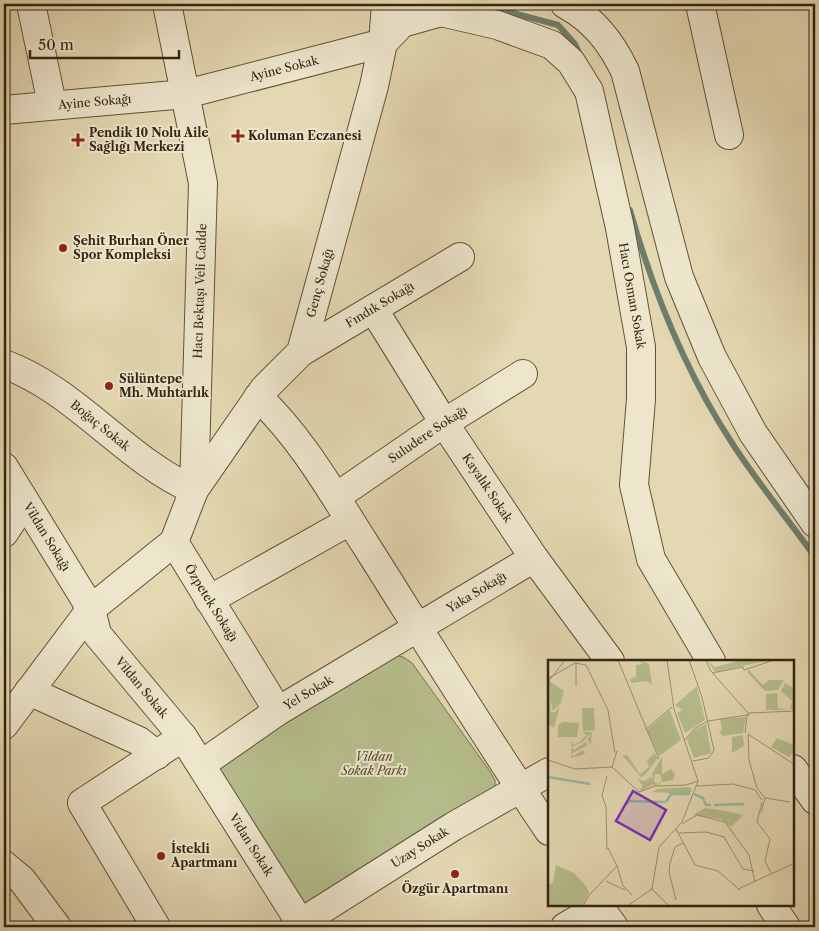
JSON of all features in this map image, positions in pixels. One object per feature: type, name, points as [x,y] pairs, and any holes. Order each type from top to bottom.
[{"type":"street","points":[[31,4],[52,104]]},
{"type":"street","name":"Hacı Bektaşı Veli Cadde","points":[[167,4],[203,184],[194,490]]},
{"type":"street","points":[[371,4],[382,43],[402,23],[445,8]]},
{"type":"street","name":"Genç Sokağı","points":[[194,490],[258,397],[302,352],[374,86],[382,43],[386,4]]},
{"type":"street","points":[[565,4],[599,28],[625,71],[679,278],[712,357],[753,433],[815,524]]},
{"type":"street","points":[[700,4],[729,135]]},
{"type":"street","name":"Hacı Osman Sokak","points":[[445,8],[552,45],[571,62],[589,91],[620,228],[641,347],[641,399],[634,485],[651,559],[710,660]]},
{"type":"street","name":"Ayine Sokak","points":[[186,94],[382,43]]},
{"type":"street","name":"Ayine Sokağı","points":[[4,110],[52,104],[186,94]]},
{"type":"street","name":"Fındık Sokağı","points":[[302,352],[460,257]]},
{"type":"street","name":"Kayalık Sokak","points":[[374,310],[444,423],[534,558],[609,660]]},
{"type":"street","name":"Boğaç Sokak","points":[[8,372],[68,399],[172,480],[194,490]]},
{"type":"street","name":"Suludere Sokağı","points":[[336,497],[444,423],[523,374]]},
{"type":"street","points":[[258,397],[278,416],[336,497],[548,830]]},
{"type":"street","name":"Vildan Sokağı","points":[[4,467],[24,503],[90,609]]},
{"type":"street","points":[[4,725],[90,609],[174,542],[194,490]]},
{"type":"street","points":[[4,533],[24,503]]},
{"type":"street","points":[[209,600],[350,521]]},
{"type":"street","name":"Özpetek Sokağı","points":[[174,542],[278,711]]},
{"type":"street","name":"Yaka Sokağı","points":[[418,627],[534,558]]},
{"type":"street","name":"Vildan Sokak","points":[[90,609],[97,634],[184,737],[202,764]]},
{"type":"street","name":"Yel Sokak","points":[[202,764],[278,711],[418,627]]},
{"type":"street","points":[[29,691],[139,741],[157,755]]},
{"type":"street","points":[[156,927],[82,804],[184,737]]},
{"type":"street","name":"Vidan Sokak","points":[[202,764],[300,926]]},
{"type":"street","name":"Uzay Sokak","points":[[300,926],[454,826],[548,773]]},
{"type":"street","points":[[4,865],[22,880],[57,927]]},
{"type":"street","points":[[771,906],[786,927]]},
{"type":"street","points":[[565,927],[603,911]]},
{"type":"green space","name":"Vildan Sokak Parkı","points":[[392,654],[403,657],[412,663],[489,770],[495,780],[495,787],[302,906],[217,770],[242,745]]},
{"type":"waterway","points":[[480,4],[558,25],[575,44],[580,55]]},
{"type":"waterway","points":[[630,210],[660,300],[699,388],[742,458],[815,557]]},
{"type":"place","name":"Koluman Eczanesi","points":[[238,136]]},
{"type":"place","name":"Pendik 10 Nolu Aile Sağlığı Merkezi","points":[[78,140]]},
{"type":"place","name":"Şehit Burhan Öner Spor Kompleksi","points":[[63,248]]},
{"type":"place","name":"Sülüntepe Mh. Muhtarlık","points":[[109,386]]},
{"type":"place","name":"İstekli Apartmanı","points":[[161,856]]},
{"type":"place","name":"Özgür Apartmanı","points":[[455,874]]}]
